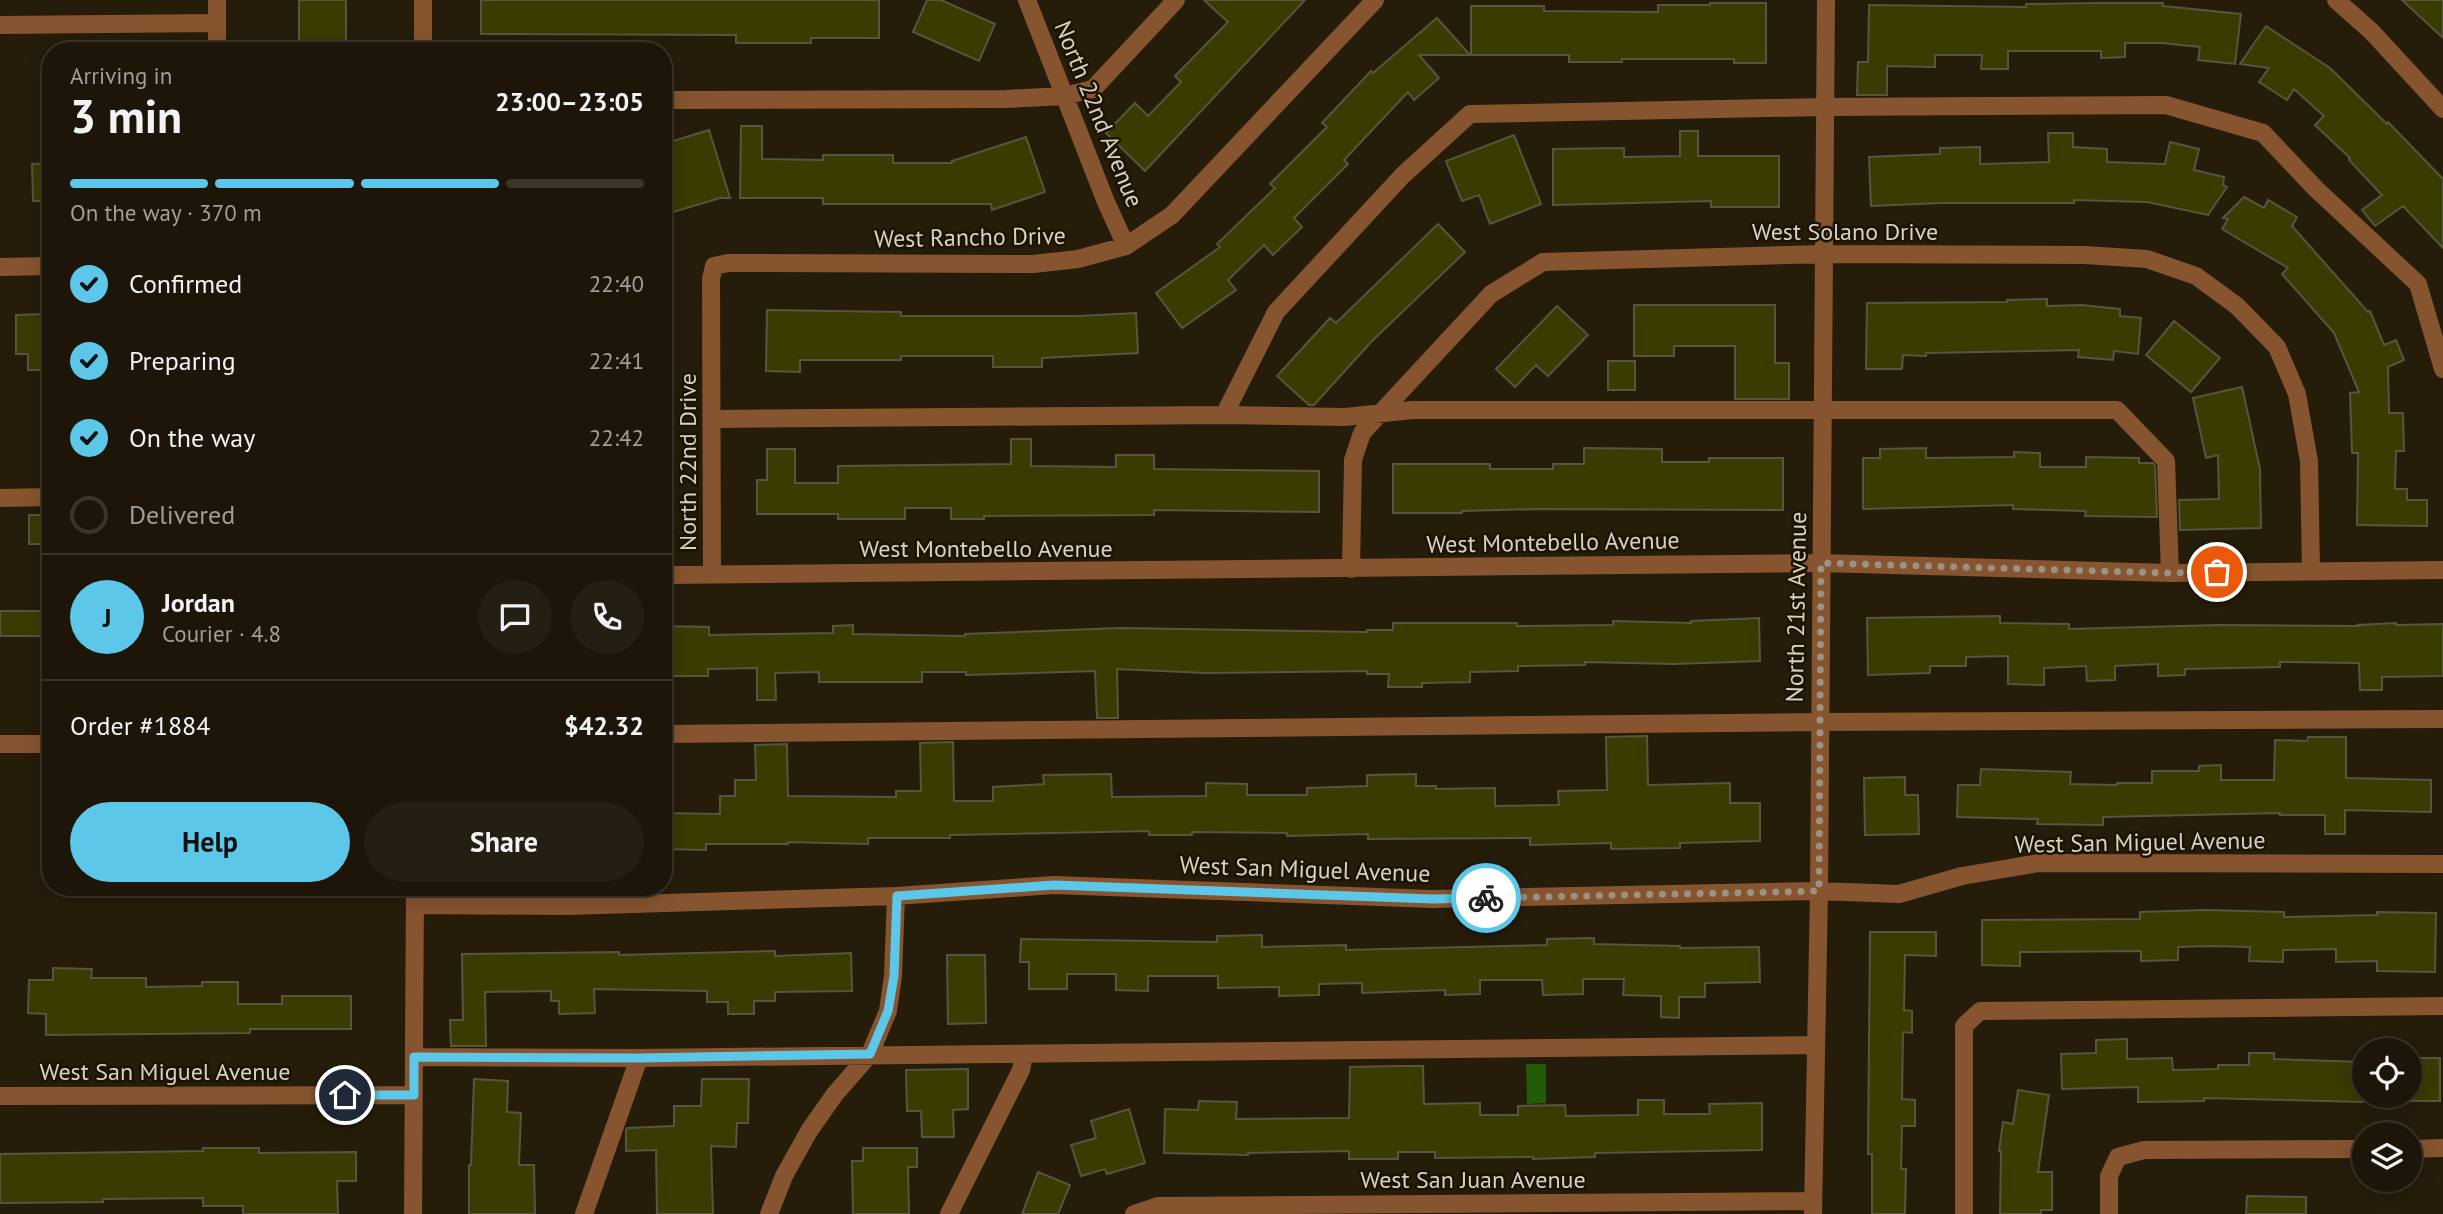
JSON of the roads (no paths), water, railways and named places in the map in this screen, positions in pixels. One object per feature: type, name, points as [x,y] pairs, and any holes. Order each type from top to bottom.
[{"type":"street","points":[[217,0],[217,42]]},
{"type":"street","points":[[423,0],[423,42]]},
{"type":"street","name":"North 22nd Avenue","points":[[1027,0],[1126,246]]},
{"type":"street","points":[[672,100],[1006,99],[1064,96],[1093,89],[1176,0]]},
{"type":"street","name":"West Rancho Drive","points":[[714,266],[728,263],[1033,264],[1078,259],[1126,246],[1172,215],[1375,0]]},
{"type":"street","name":"North 21st Avenue","points":[[1813,1208],[1819,891],[1826,0]]},
{"type":"street","points":[[2336,0],[2371,31],[2443,109]]},
{"type":"street","points":[[0,25],[217,23]]},
{"type":"street","points":[[1224,415],[1276,312],[1403,175],[1470,114],[1824,107],[2166,105],[2263,133],[2316,189],[2418,284],[2443,369]]},
{"type":"street","name":"West Solano Drive","points":[[1351,569],[1353,460],[1362,433],[1491,293],[1543,262],[1824,254],[2098,256],[2147,259],[2196,276],[2237,306],[2277,346],[2297,394],[2309,461],[2311,571]]},
{"type":"street","points":[[0,267],[42,266]]},
{"type":"street","name":"North 22nd Drive","points":[[712,574],[711,279],[714,266]]},
{"type":"street","points":[[712,419],[1224,415],[1345,417],[1413,410],[2117,410],[2166,461],[2170,573]]},
{"type":"street","points":[[0,498],[42,497]]},
{"type":"street","name":"West Montebello Avenue","points":[[672,575],[1821,563],[2170,573],[2443,570]]},
{"type":"street","points":[[672,734],[1819,722],[2443,719]]},
{"type":"street","points":[[0,744],[42,744]]},
{"type":"street","name":"West San Miguel Avenue","points":[[415,896],[567,906],[897,896],[1054,885],[1432,899],[1819,891],[1899,894],[1962,876],[2039,863],[2443,864]]},
{"type":"street","points":[[413,1214],[415,896]]},
{"type":"street","points":[[769,1214],[784,1176],[809,1131],[835,1094],[870,1054],[888,1011],[894,976],[897,896]]},
{"type":"street","points":[[1964,1214],[1964,1026],[1980,1011],[2443,1006]]},
{"type":"street","points":[[414,1057],[639,1058],[1815,1045]]},
{"type":"street","points":[[949,1214],[1021,1070],[1024,1054]]},
{"type":"street","points":[[584,1214],[639,1058]]},
{"type":"street","name":"West San Miguel Avenue","points":[[0,1096],[414,1095]]},
{"type":"street","points":[[2422,1149],[2443,1148]]},
{"type":"street","points":[[2109,1214],[2109,1175],[2118,1157],[2144,1150],[2352,1149]]},
{"type":"street","name":"West San Juan Avenue","points":[[1134,1214],[1158,1206],[1813,1208]]}]
